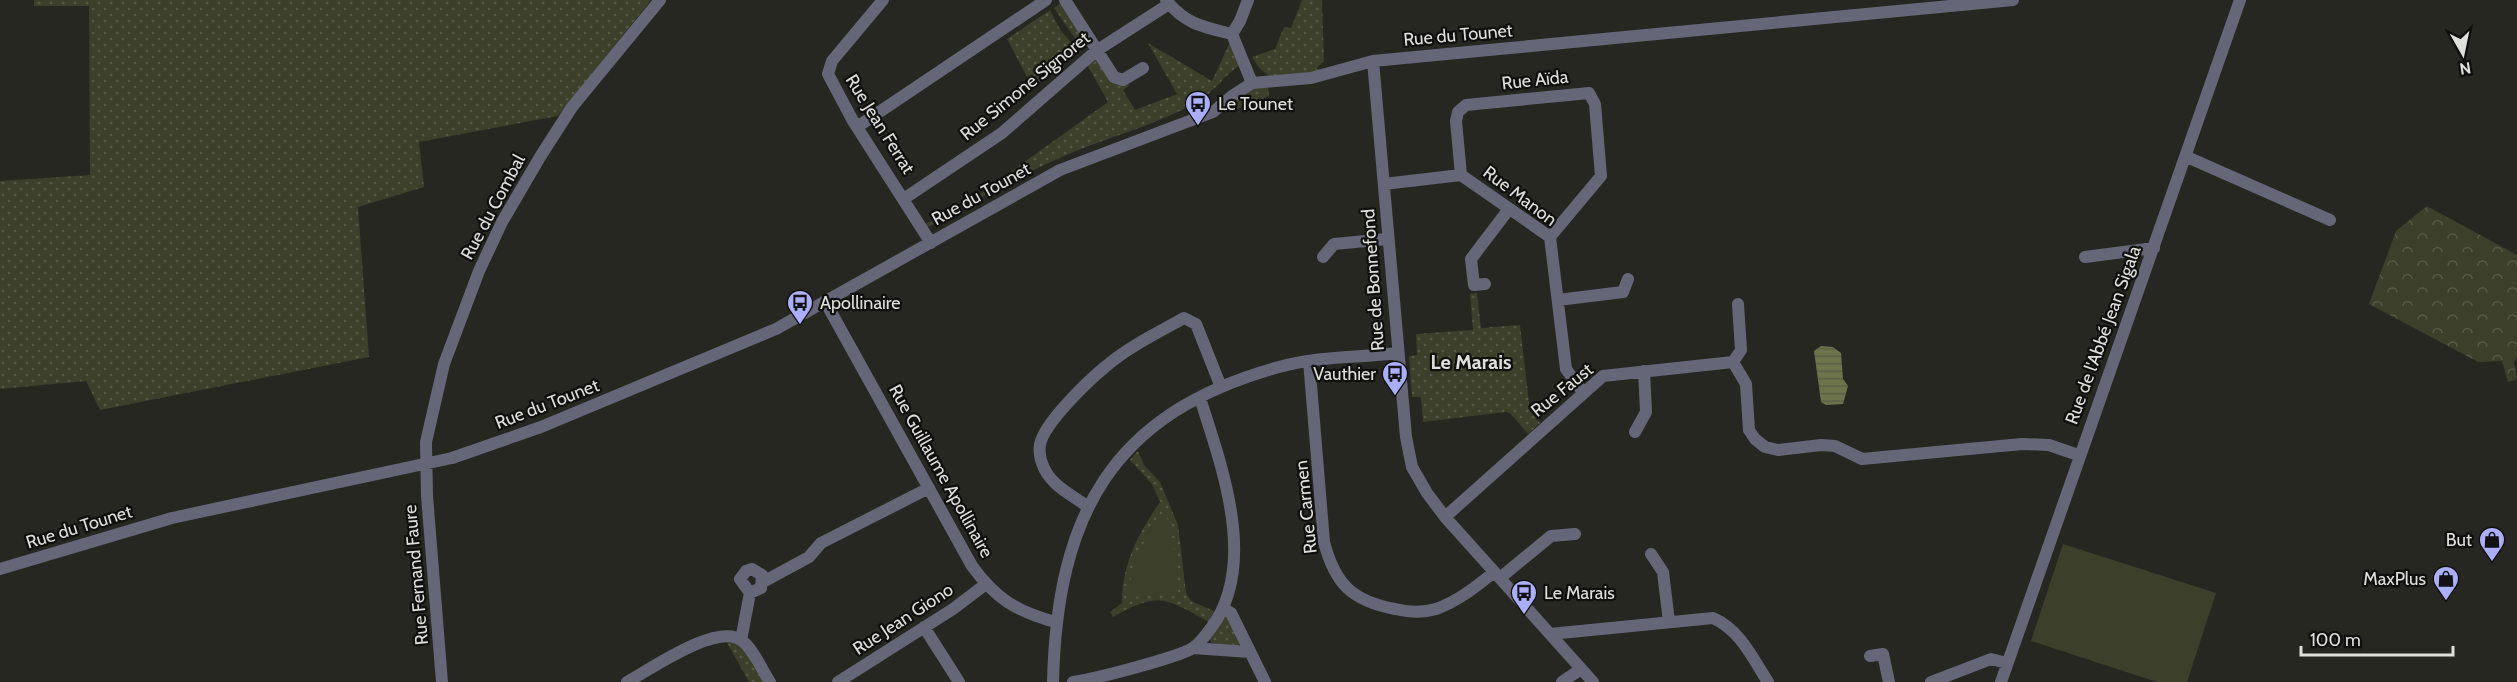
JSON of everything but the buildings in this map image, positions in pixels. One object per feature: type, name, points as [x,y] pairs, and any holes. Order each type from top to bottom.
[{"type":"street","name":"Rue du Combal","points":[[427,464],[426,442],[444,364],[479,271],[502,222],[572,107],[660,0]]},
{"type":"street","name":"Rue Jean Ferrat","points":[[883,0],[832,61],[829,68],[831,80],[857,127],[905,198],[931,243]]},
{"type":"street","points":[[857,127],[1046,0]]},
{"type":"street","points":[[1065,0],[1096,51],[1118,80],[1143,68]]},
{"type":"street","points":[[1232,34],[1248,0]]},
{"type":"street","name":"Rue du Tounet","points":[[0,569],[172,518],[459,456],[541,427],[765,334],[826,303],[1060,170],[1213,112],[1252,83],[1311,78],[1373,61],[2013,0]]},
{"type":"street","name":"Rue de l'Abbé Jean Sigala","points":[[2001,682],[2079,455],[2187,157],[2240,0]]},
{"type":"street","points":[[1167,2],[1178,15],[1201,27],[1232,34]]},
{"type":"street","name":"Rue Simone Signoret","points":[[905,198],[1002,133],[1096,51],[1167,2]]},
{"type":"street","points":[[1232,34],[1252,83]]},
{"type":"street","name":"Rue de Bonnefond","points":[[1373,61],[1397,353],[1406,437],[1412,467],[1427,493],[1446,517],[1593,682]]},
{"type":"street","name":"Rue Aïda","points":[[1461,175],[1456,121],[1458,112],[1466,105],[1589,93],[1595,104],[1601,176],[1550,237]]},
{"type":"street","points":[[2187,157],[2330,220]]},
{"type":"street","name":"Rue Manon","points":[[1384,184],[1461,175],[1550,237],[1566,369],[1583,392]]},
{"type":"street","points":[[1485,284],[1474,285],[1471,259],[1509,209]]},
{"type":"street","points":[[1323,257],[1334,243],[1387,239]]},
{"type":"street","points":[[2085,257],[2154,248]]},
{"type":"street","points":[[1558,300],[1623,292],[1628,279]]},
{"type":"street","name":"Rue Guillaume Apollinaire","points":[[826,303],[929,488],[986,584],[1023,613],[1055,622]]},
{"type":"street","points":[[1737,304],[1741,350],[1733,362],[1746,384],[1749,430],[1765,447],[1778,450],[1821,444],[1834,446],[1862,459],[2022,444],[2049,445],[2079,455]]},
{"type":"street","points":[[1088,507],[1055,484],[1047,475],[1041,462],[1040,444],[1046,430],[1105,367],[1141,341],[1184,318],[1196,324],[1221,387]]},
{"type":"street","points":[[1053,682],[1055,622],[1064,574],[1088,507],[1101,483],[1130,445],[1177,410],[1221,387],[1279,367],[1309,361],[1397,353]]},
{"type":"street","name":"Rue Carmen","points":[[1309,361],[1324,542],[1331,567],[1343,585],[1361,600],[1411,612],[1434,609],[1455,600],[1497,575],[1551,536],[1575,534]]},
{"type":"street","name":"Rue Faust","points":[[1446,517],[1603,376],[1733,362]]},
{"type":"street","points":[[1635,432],[1646,412],[1644,371]]},
{"type":"street","points":[[1193,648],[1224,609],[1233,580],[1230,506],[1225,480],[1200,398]]},
{"type":"street","name":"Rue Fernand Faure","points":[[427,464],[442,682]]},
{"type":"street","points":[[763,582],[809,557],[821,543],[929,488]]},
{"type":"street","points":[[1651,554],[1663,572],[1669,622]]},
{"type":"street","points":[[741,640],[750,593],[740,579],[746,571],[758,570],[763,582],[761,588],[750,593]]},
{"type":"street","name":"Rue Jean Giono","points":[[838,682],[986,584]]},
{"type":"street","points":[[1224,609],[1230,613],[1265,682]]},
{"type":"street","points":[[1550,634],[1713,618],[1728,625],[1740,637],[1768,682]]},
{"type":"street","points":[[924,627],[959,682]]},
{"type":"street","points":[[627,682],[707,639],[729,636],[741,640],[770,682]]},
{"type":"street","points":[[1073,682],[1193,648],[1250,651]]},
{"type":"street","points":[[1870,656],[1883,654],[1889,682]]},
{"type":"street","points":[[1935,681],[1991,659],[2007,663]]},
{"type":"street","points":[[1562,682],[1581,669]]},
{"type":"green space","points":[[34,0],[651,0],[558,116],[419,142],[424,187],[358,207],[369,357],[100,410],[86,381],[0,389],[0,181],[90,175],[89,6],[34,6]]},
{"type":"green space","points":[[1302,0],[1322,0],[1324,61],[1316,69],[1321,70],[1290,78],[1273,77],[1259,67],[1252,57],[1275,49],[1284,27],[1291,28]]},
{"type":"green space","points":[[1062,2],[1086,40],[1080,46],[1054,8]]},
{"type":"green space","points":[[1050,10],[1061,31],[1077,49],[1033,88],[1007,39]]},
{"type":"green space","points":[[1230,42],[1240,65],[1195,103],[1151,123],[1057,159],[928,227],[925,224],[966,204],[1108,102],[1087,64],[1095,57],[1112,81],[1130,85],[1123,90],[1135,110],[1177,94],[1148,43],[1212,81]]},
{"type":"green space","points":[[1268,85],[1269,96],[1235,110],[1233,100],[1250,89]]},
{"type":"green space","points":[[2427,206],[2517,255],[2517,357],[2514,362],[2517,379],[2508,382],[2502,361],[2478,362],[2369,304],[2396,231]]},
{"type":"green space","points":[[1477,293],[1481,328],[1520,325],[1530,411],[1540,423],[1528,434],[1511,414],[1506,412],[1423,422],[1421,397],[1412,397],[1409,356],[1417,355],[1416,334],[1473,330],[1470,294]]},
{"type":"green space","points":[[1138,451],[1144,465],[1160,482],[1178,525],[1186,593],[1191,601],[1214,611],[1209,622],[1182,607],[1162,601],[1141,603],[1113,617],[1110,612],[1122,603],[1128,562],[1138,538],[1160,502],[1152,484],[1130,460]]},
{"type":"green space","points":[[1164,510],[1173,542],[1179,598],[1159,592],[1129,599],[1129,587],[1139,552]]},
{"type":"green space","points":[[2063,544],[2216,593],[2187,682],[2157,682],[2031,641]]},
{"type":"green space","points":[[1228,616],[1241,642],[1238,646],[1212,643],[1209,639],[1224,617]]},
{"type":"green space","points":[[725,639],[743,647],[765,682],[749,682]]},
{"type":"shaded area","points":[[1821,346],[1833,347],[1841,353],[1843,379],[1848,386],[1843,404],[1826,405],[1821,402],[1814,351]]},
{"type":"place","name":"Le Tounet","points":[[1198,127]]},
{"type":"place","name":"Apollinaire","points":[[800,326]]},
{"type":"place","name":"Vauthier","points":[[1395,397]]},
{"type":"place","name":"But","points":[[2492,563]]},
{"type":"place","name":"MaxPlus","points":[[2446,602]]},
{"type":"place","name":"Le Marais","points":[[1524,616]]},
{"type":"district","name":"Le Marais","points":[[1471,362]]}]
